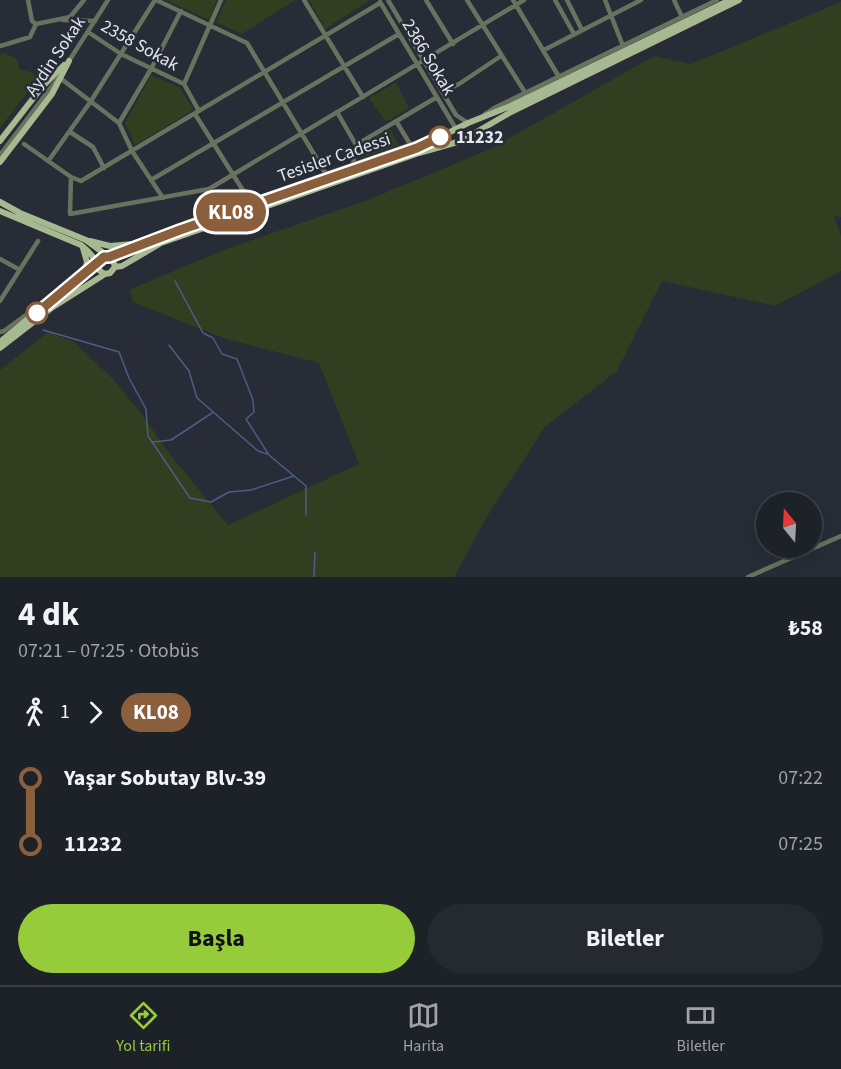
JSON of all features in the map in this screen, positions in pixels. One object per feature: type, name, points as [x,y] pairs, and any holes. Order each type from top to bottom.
[{"type":"main road","points":[[0,342],[29,316],[98,263],[101,258],[433,141],[730,0]]},
{"type":"main road","points":[[115,267],[122,266],[161,243],[188,232],[418,153],[461,141],[511,112],[739,0]]},
{"type":"main road","points":[[0,162],[52,94],[69,61]]},
{"type":"main road","points":[[0,141],[42,87],[69,61]]},
{"type":"main road","points":[[468,123],[473,127],[473,135]]},
{"type":"main road","points":[[456,129],[455,138],[461,141]]},
{"type":"main road","points":[[0,202],[109,257],[113,260],[115,267],[112,272],[105,274],[53,307],[0,348]]},
{"type":"main road","points":[[0,211],[84,243],[120,246],[157,238]]},
{"type":"main road","points":[[84,243],[98,263],[100,271],[105,274]]},
{"type":"main road","points":[[83,275],[87,262],[84,243]]},
{"type":"street","points":[[28,0],[32,21],[36,24]]},
{"type":"street","points":[[36,24],[74,14],[84,0]]},
{"type":"street","name":"Aydin Sokak","points":[[0,153],[69,61],[108,0]]},
{"type":"street","points":[[49,160],[91,101],[156,0],[247,43],[326,174]]},
{"type":"street","points":[[184,84],[221,0]]},
{"type":"street","points":[[304,0],[363,97]]},
{"type":"street","name":"2366 Sokak","points":[[388,0],[456,115],[468,123]]},
{"type":"street","points":[[426,0],[453,44]]},
{"type":"street","points":[[467,0],[526,93]]},
{"type":"street","points":[[71,177],[70,214],[209,189],[424,62],[483,26],[514,3],[524,0]]},
{"type":"street","points":[[555,0],[574,34]]},
{"type":"street","points":[[567,0],[582,30]]},
{"type":"street","points":[[605,0],[623,46]]},
{"type":"street","points":[[544,50],[641,0]]},
{"type":"street","points":[[674,0],[682,17]]},
{"type":"street","points":[[479,118],[494,108],[717,0]]},
{"type":"street","points":[[24,144],[71,177],[81,181],[380,1]]},
{"type":"street","name":"2366 Sokak","points":[[380,1],[456,129]]},
{"type":"street","points":[[514,3],[559,77]]},
{"type":"street","points":[[119,123],[151,69],[181,11]]},
{"type":"street","points":[[57,20],[95,21]]},
{"type":"street","points":[[0,46],[30,37],[36,24]]},
{"type":"street","name":"2358 Sokak","points":[[88,32],[121,54],[184,84],[213,144],[249,200]]},
{"type":"street","points":[[151,180],[399,33]]},
{"type":"street","points":[[442,92],[459,84],[501,56]]},
{"type":"street","points":[[60,78],[119,123],[132,151],[163,198]]},
{"type":"street","points":[[356,145],[437,97]]},
{"type":"street","points":[[337,112],[356,145],[353,165]]},
{"type":"street","points":[[396,121],[410,144]]},
{"type":"street","points":[[70,132],[93,147],[104,168]]},
{"type":"street","name":"Tesisler Cadessi","points":[[180,230],[185,223],[249,200],[410,144],[424,140],[433,141]]},
{"type":"street","points":[[0,301],[38,241]]},
{"type":"street","points":[[0,259],[20,270]]},
{"type":"street","points":[[0,332],[29,316]]},
{"type":"street","points":[[748,577],[841,536]]},
{"type":"green space","points":[[165,0],[217,0],[209,20]]},
{"type":"green space","points":[[226,0],[295,0],[242,34],[216,22]]},
{"type":"green space","points":[[309,0],[370,0],[325,29]]},
{"type":"green space","points":[[841,2],[841,217],[834,216],[841,236],[841,271],[775,306],[662,281],[617,371],[545,427],[488,515],[454,577],[0,577],[0,370],[48,332],[74,342],[114,380],[144,417],[168,452],[228,525],[359,464],[319,363],[226,339],[133,302],[129,290],[226,249],[368,200],[490,149],[654,56],[691,64]]},
{"type":"green space","points":[[3,53],[16,58],[20,70],[32,72],[38,79],[0,128],[0,56]]},
{"type":"green space","points":[[151,75],[179,87],[194,110],[135,145],[125,123]]},
{"type":"green space","points":[[396,83],[409,108],[386,122],[369,98]]},
{"type":"green space","points":[[390,129],[399,145],[359,159],[361,145]]},
{"type":"waterway","points":[[175,281],[203,333],[213,338],[222,354],[237,359],[253,400],[254,412],[246,419],[269,455],[306,486],[306,515]]},
{"type":"waterway","points":[[43,330],[119,352],[129,378],[146,409],[148,436],[190,498],[211,502],[229,492],[251,490],[294,476]]},
{"type":"waterway","points":[[169,345],[189,371],[197,398],[258,451],[267,454]]},
{"type":"waterway","points":[[153,442],[171,440],[212,413]]},
{"type":"waterway","points":[[314,577],[315,552]]},
{"type":"bus line","name":"KL08","points":[[37,313],[98,263],[101,258],[417,148],[440,137]]},
{"type":"place","name":"11232","points":[[440,137]]}]
